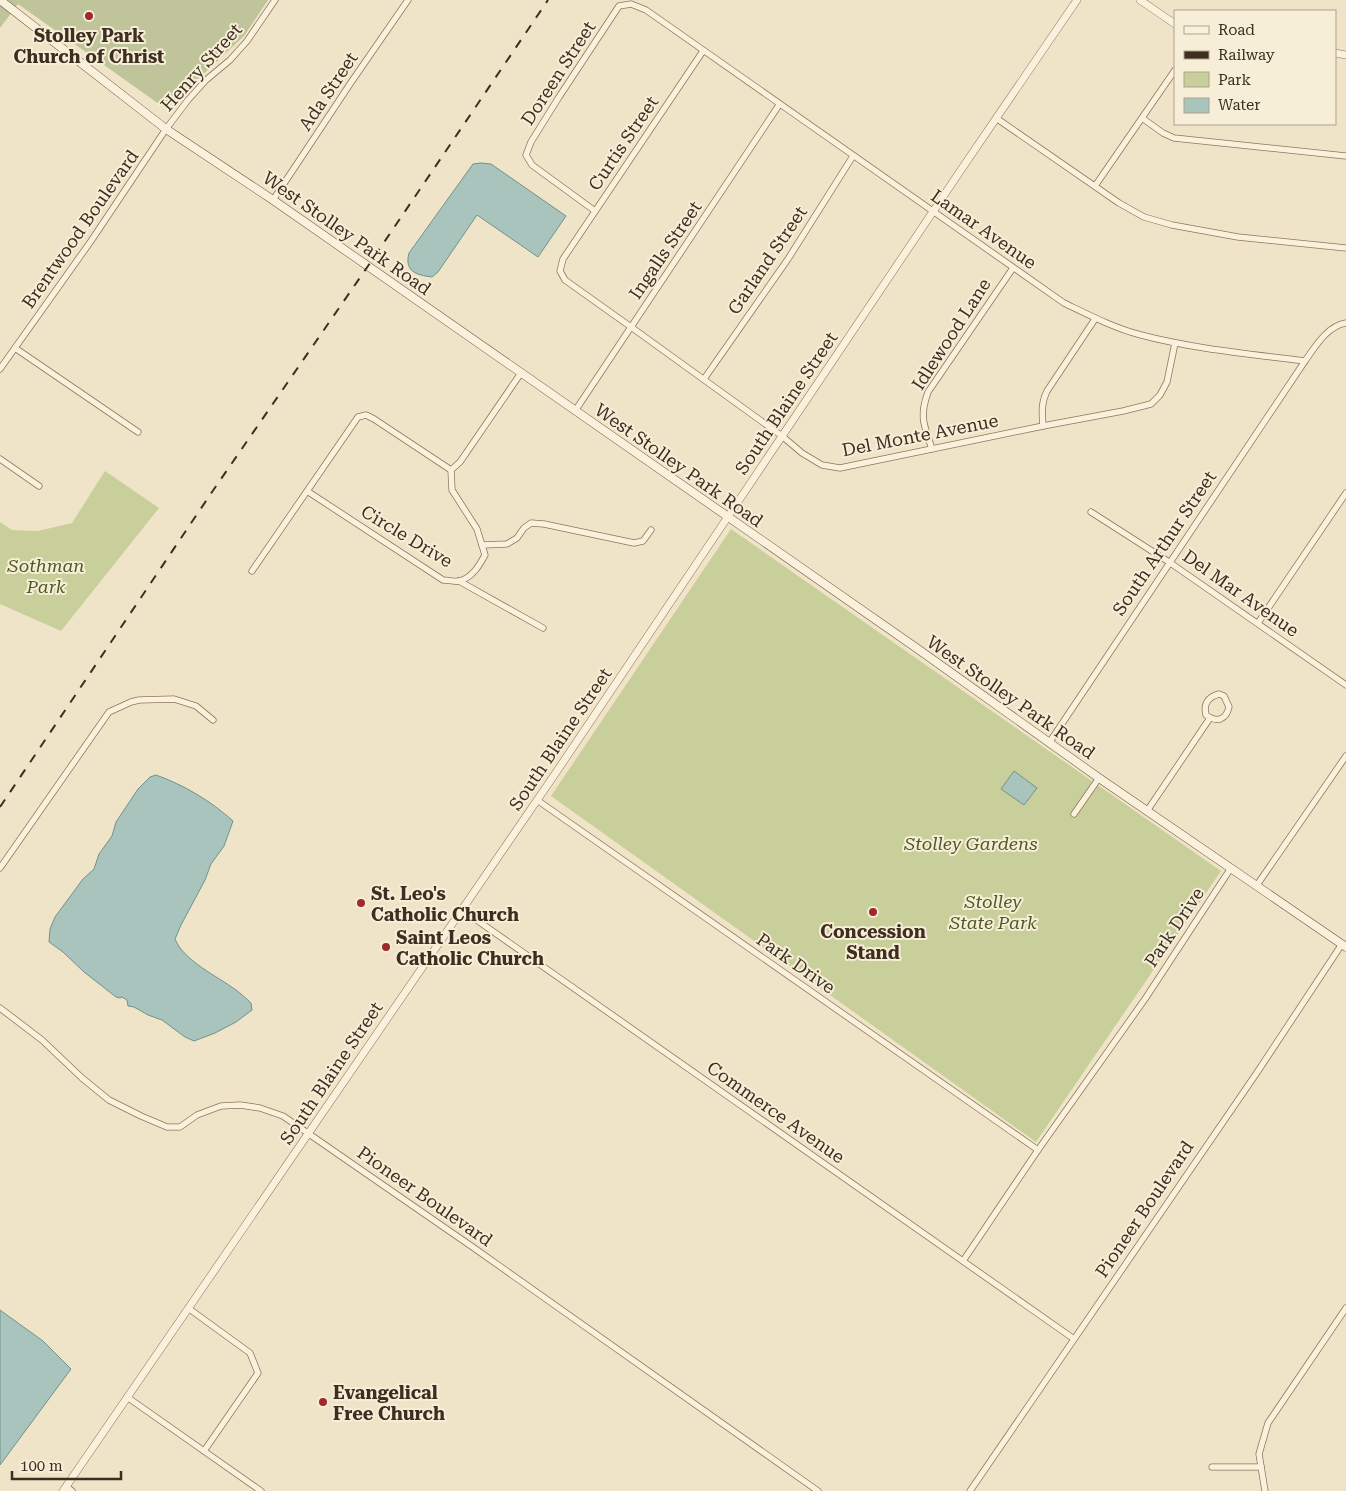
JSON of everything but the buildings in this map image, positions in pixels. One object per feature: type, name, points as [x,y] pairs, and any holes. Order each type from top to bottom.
[{"type":"main road","name":"West Stolley Park Road","points":[[0,0],[166,129],[273,200],[1146,811],[1344,945]]},
{"type":"street","name":"Henry Street","points":[[166,129],[206,80],[230,60],[247,42],[275,0]]},
{"type":"street","name":"Ada Street","points":[[273,200],[408,0]]},
{"type":"street","name":"South Blaine Street","points":[[64,1489],[537,800],[1077,0]]},
{"type":"street","points":[[1140,0],[1174,23]]},
{"type":"street","name":"Lamar Avenue","points":[[634,5],[646,10],[1013,268],[1064,302],[1095,319],[1140,335],[1175,343],[1305,361]]},
{"type":"street","name":"Doreen Street","points":[[595,211],[532,165],[526,155],[530,144],[559,97],[619,6],[634,5]]},
{"type":"street","name":"Curtis Street","points":[[568,253],[703,50]]},
{"type":"street","points":[[1095,186],[1174,71]]},
{"type":"street","name":"Ingalls Street","points":[[574,411],[779,105]]},
{"type":"street","points":[[996,118],[1119,203],[1144,217],[1172,225],[1238,237],[1346,248]]},
{"type":"street","points":[[1142,118],[1163,133],[1174,138],[1346,156]]},
{"type":"street","name":"Brentwood Boulevard","points":[[0,369],[91,241],[166,129]]},
{"type":"street","name":"Garland Street","points":[[704,379],[788,259],[853,156]]},
{"type":"street","name":"Del Monte Avenue","points":[[568,253],[563,260],[560,271],[565,280],[704,379],[782,436],[802,453],[822,465],[840,468],[1151,404],[1160,395],[1167,382],[1175,343]]},
{"type":"street","name":"Idlewood Lane","points":[[932,449],[923,422],[923,407],[928,392],[1013,268]]},
{"type":"street","points":[[1043,426],[1041,411],[1047,391],[1095,319]]},
{"type":"street","points":[[1305,361],[1324,335],[1342,323],[1346,323]]},
{"type":"street","points":[[15,348],[138,432]]},
{"type":"street","name":"South Arthur Street","points":[[1049,743],[1305,361]]},
{"type":"street","points":[[451,470],[460,462],[521,373]]},
{"type":"street","points":[[252,571],[358,417],[366,415],[374,419],[451,470]]},
{"type":"street","points":[[0,459],[39,486]]},
{"type":"street","points":[[451,470],[452,490],[478,529],[482,545],[507,544],[517,538],[524,528],[531,523],[634,543],[643,541],[651,530]]},
{"type":"street","name":"Circle Drive","points":[[307,491],[443,580],[459,581],[471,575],[485,555],[482,545]]},
{"type":"street","points":[[1258,623],[1346,493]]},
{"type":"street","name":"Del Mar Avenue","points":[[1091,512],[1169,562],[1346,685]]},
{"type":"street","points":[[459,581],[543,628]]},
{"type":"street","points":[[1219,694],[1224,696],[1230,707],[1228,714],[1222,719],[1215,720],[1210,718],[1206,715],[1204,709],[1207,701],[1219,694]]},
{"type":"street","points":[[0,868],[109,712],[139,700],[174,699],[196,706],[213,720]]},
{"type":"street","points":[[1146,811],[1210,718]]},
{"type":"street","points":[[1257,886],[1346,756]]},
{"type":"street","points":[[1074,814],[1099,778]]},
{"type":"street","name":"Park Drive","points":[[537,800],[1038,1150]]},
{"type":"street","name":"Park Drive","points":[[963,1261],[1144,999],[1231,868]]},
{"type":"street","name":"Commerce Avenue","points":[[461,909],[1074,1339]]},
{"type":"street","name":"Pioneer Boulevard","points":[[970,1491],[1344,945]]},
{"type":"street","name":"Pioneer Boulevard","points":[[0,1008],[42,1040],[82,1078],[109,1100],[167,1127],[180,1127],[197,1115],[220,1106],[260,1108],[283,1116],[818,1491]]},
{"type":"street","points":[[188,1308],[250,1353],[258,1373],[204,1451]]},
{"type":"street","points":[[1265,1491],[1259,1454],[1268,1423],[1346,1308]]},
{"type":"street","points":[[127,1397],[261,1491]]},
{"type":"street","points":[[1212,1467],[1261,1466]]},
{"type":"street","points":[[64,1489],[72,1491]]},
{"type":"green space","points":[[0,0],[268,0],[244,36],[166,109],[18,4],[0,28]]},
{"type":"green space","name":"Sothman Park","points":[[105,471],[159,508],[61,631],[0,604],[0,522],[12,530],[38,531],[72,523]]},
{"type":"green space","name":"Stolley State Park","points":[[731,529],[1221,871],[1036,1142],[551,796]]},
{"type":"water","points":[[473,164],[491,164],[566,216],[538,257],[477,215],[438,272],[432,277],[417,274],[408,264],[409,253]]},
{"type":"water","points":[[1014,771],[1037,788],[1024,805],[1001,789]]},
{"type":"water","points":[[156,775],[197,794],[233,821],[224,846],[211,864],[205,880],[175,939],[179,947],[193,961],[247,999],[251,1003],[252,1010],[236,1022],[194,1041],[185,1037],[162,1020],[128,1006],[127,1000],[122,997],[116,997],[49,942],[50,929],[55,917],[83,879],[94,869],[99,854],[112,836],[116,822],[138,789],[150,777]]},
{"type":"water","points":[[0,1310],[43,1341],[71,1369],[0,1465]]},
{"type":"railway","points":[[0,807],[212,492],[548,0]]},
{"type":"place","name":"Stolley Park Church of Christ","points":[[89,16]]},
{"type":"place","name":"St. Leo's Catholic Church","points":[[361,903]]},
{"type":"place","name":"Concession Stand","points":[[873,912]]},
{"type":"place","name":"Saint Leos Catholic Church","points":[[386,947]]},
{"type":"place","name":"Evangelical Free Church","points":[[323,1402]]},
{"type":"park label","name":"Stolley Gardens","points":[[971,843]]}]
